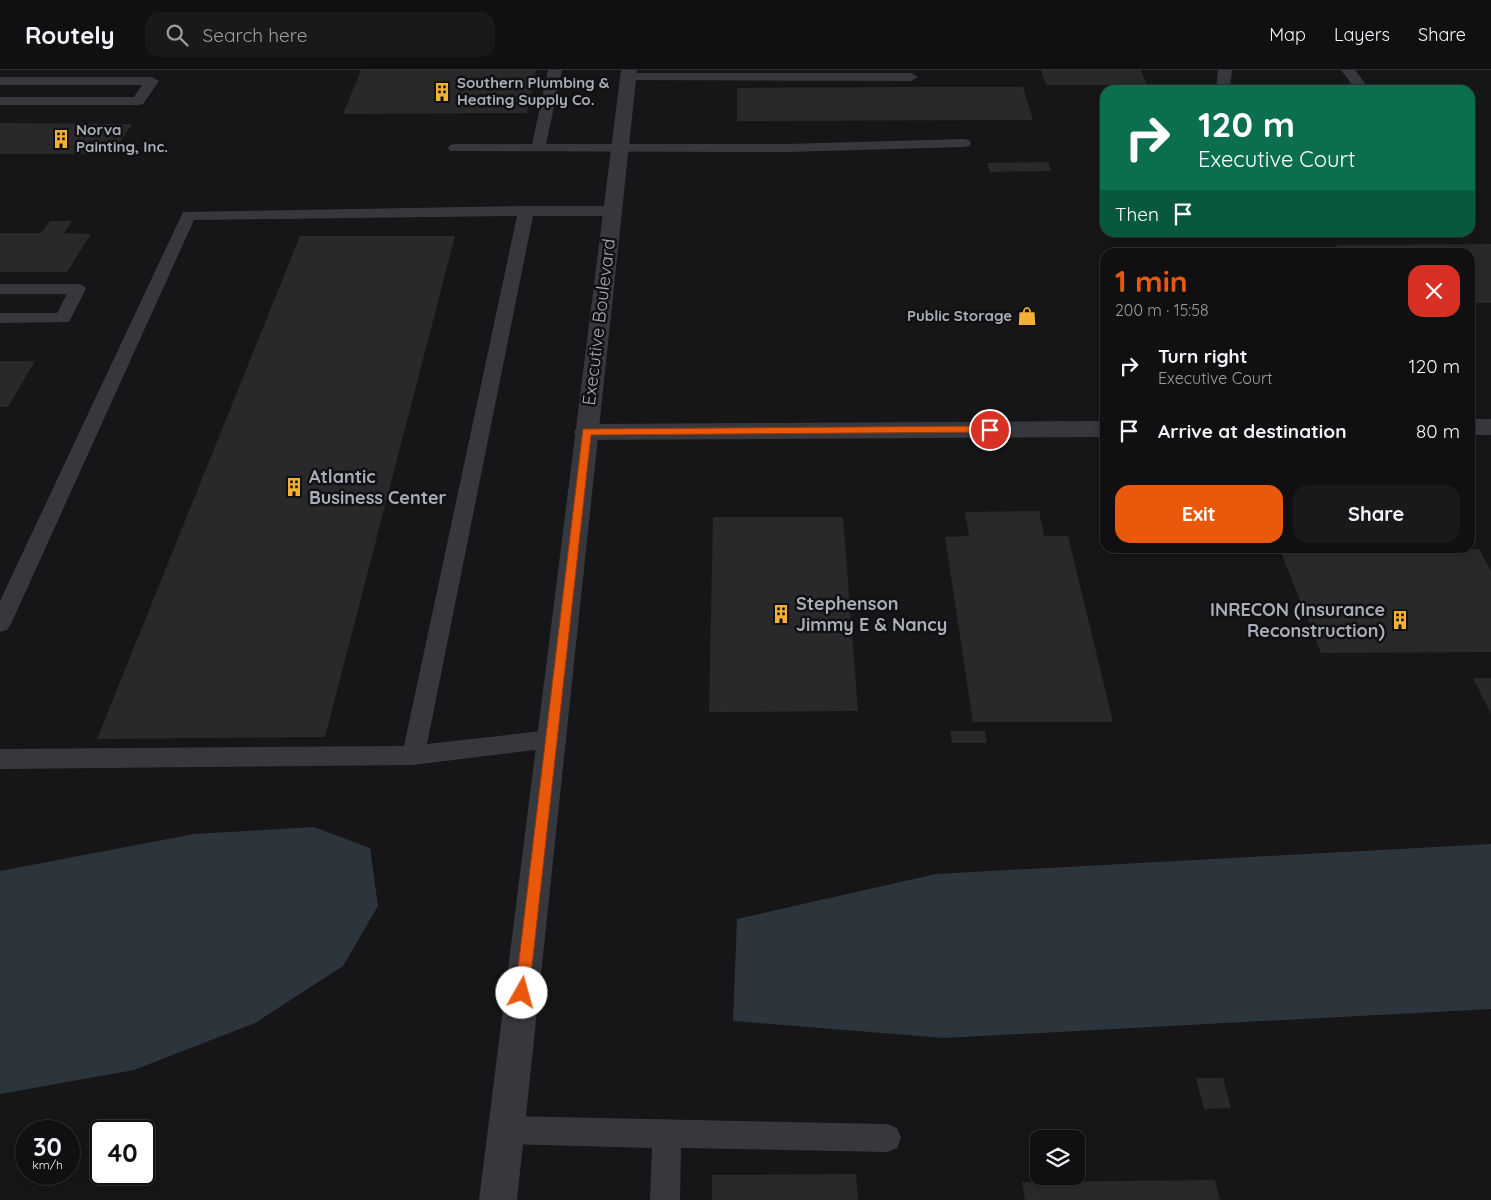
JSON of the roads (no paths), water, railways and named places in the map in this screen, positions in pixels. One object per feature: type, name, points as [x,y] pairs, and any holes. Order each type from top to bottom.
[{"type":"street","name":"Executive Boulevard","points":[[498,1200],[628,74]]},
{"type":"street","points":[[1475,427],[1491,427]]},
{"type":"street","points":[[586,432],[1100,429]]},
{"type":"lane","points":[[538,148],[555,70]]},
{"type":"lane","points":[[1224,85],[1225,70]]},
{"type":"lane","points":[[1348,70],[1359,85]]},
{"type":"lane","points":[[628,74],[912,77]]},
{"type":"lane","points":[[0,81],[152,81],[138,102],[0,101]]},
{"type":"lane","points":[[455,148],[787,148],[964,143]]},
{"type":"lane","points":[[0,624],[188,215],[612,211]]},
{"type":"lane","points":[[413,755],[526,212]]},
{"type":"lane","points":[[0,290],[78,290],[63,318],[0,318]]},
{"type":"lane","points":[[0,759],[413,755],[551,739]]},
{"type":"lane","points":[[506,1130],[887,1138]]},
{"type":"lane","points":[[665,1200],[667,1134]]},
{"type":"place","name":"Southern Plumbing & Heating Supply Co.","points":[[442,92]]},
{"type":"place","name":"Norva Painting, Inc.","points":[[61,139]]},
{"type":"place","name":"Public Storage","points":[[1027,316]]},
{"type":"place","name":"Atlantic Business Center","points":[[294,487]]},
{"type":"place","name":"Stephenson Jimmy E & Nancy","points":[[781,614]]},
{"type":"place","name":"INRECON (Insurance Reconstruction)","points":[[1400,620]]}]
